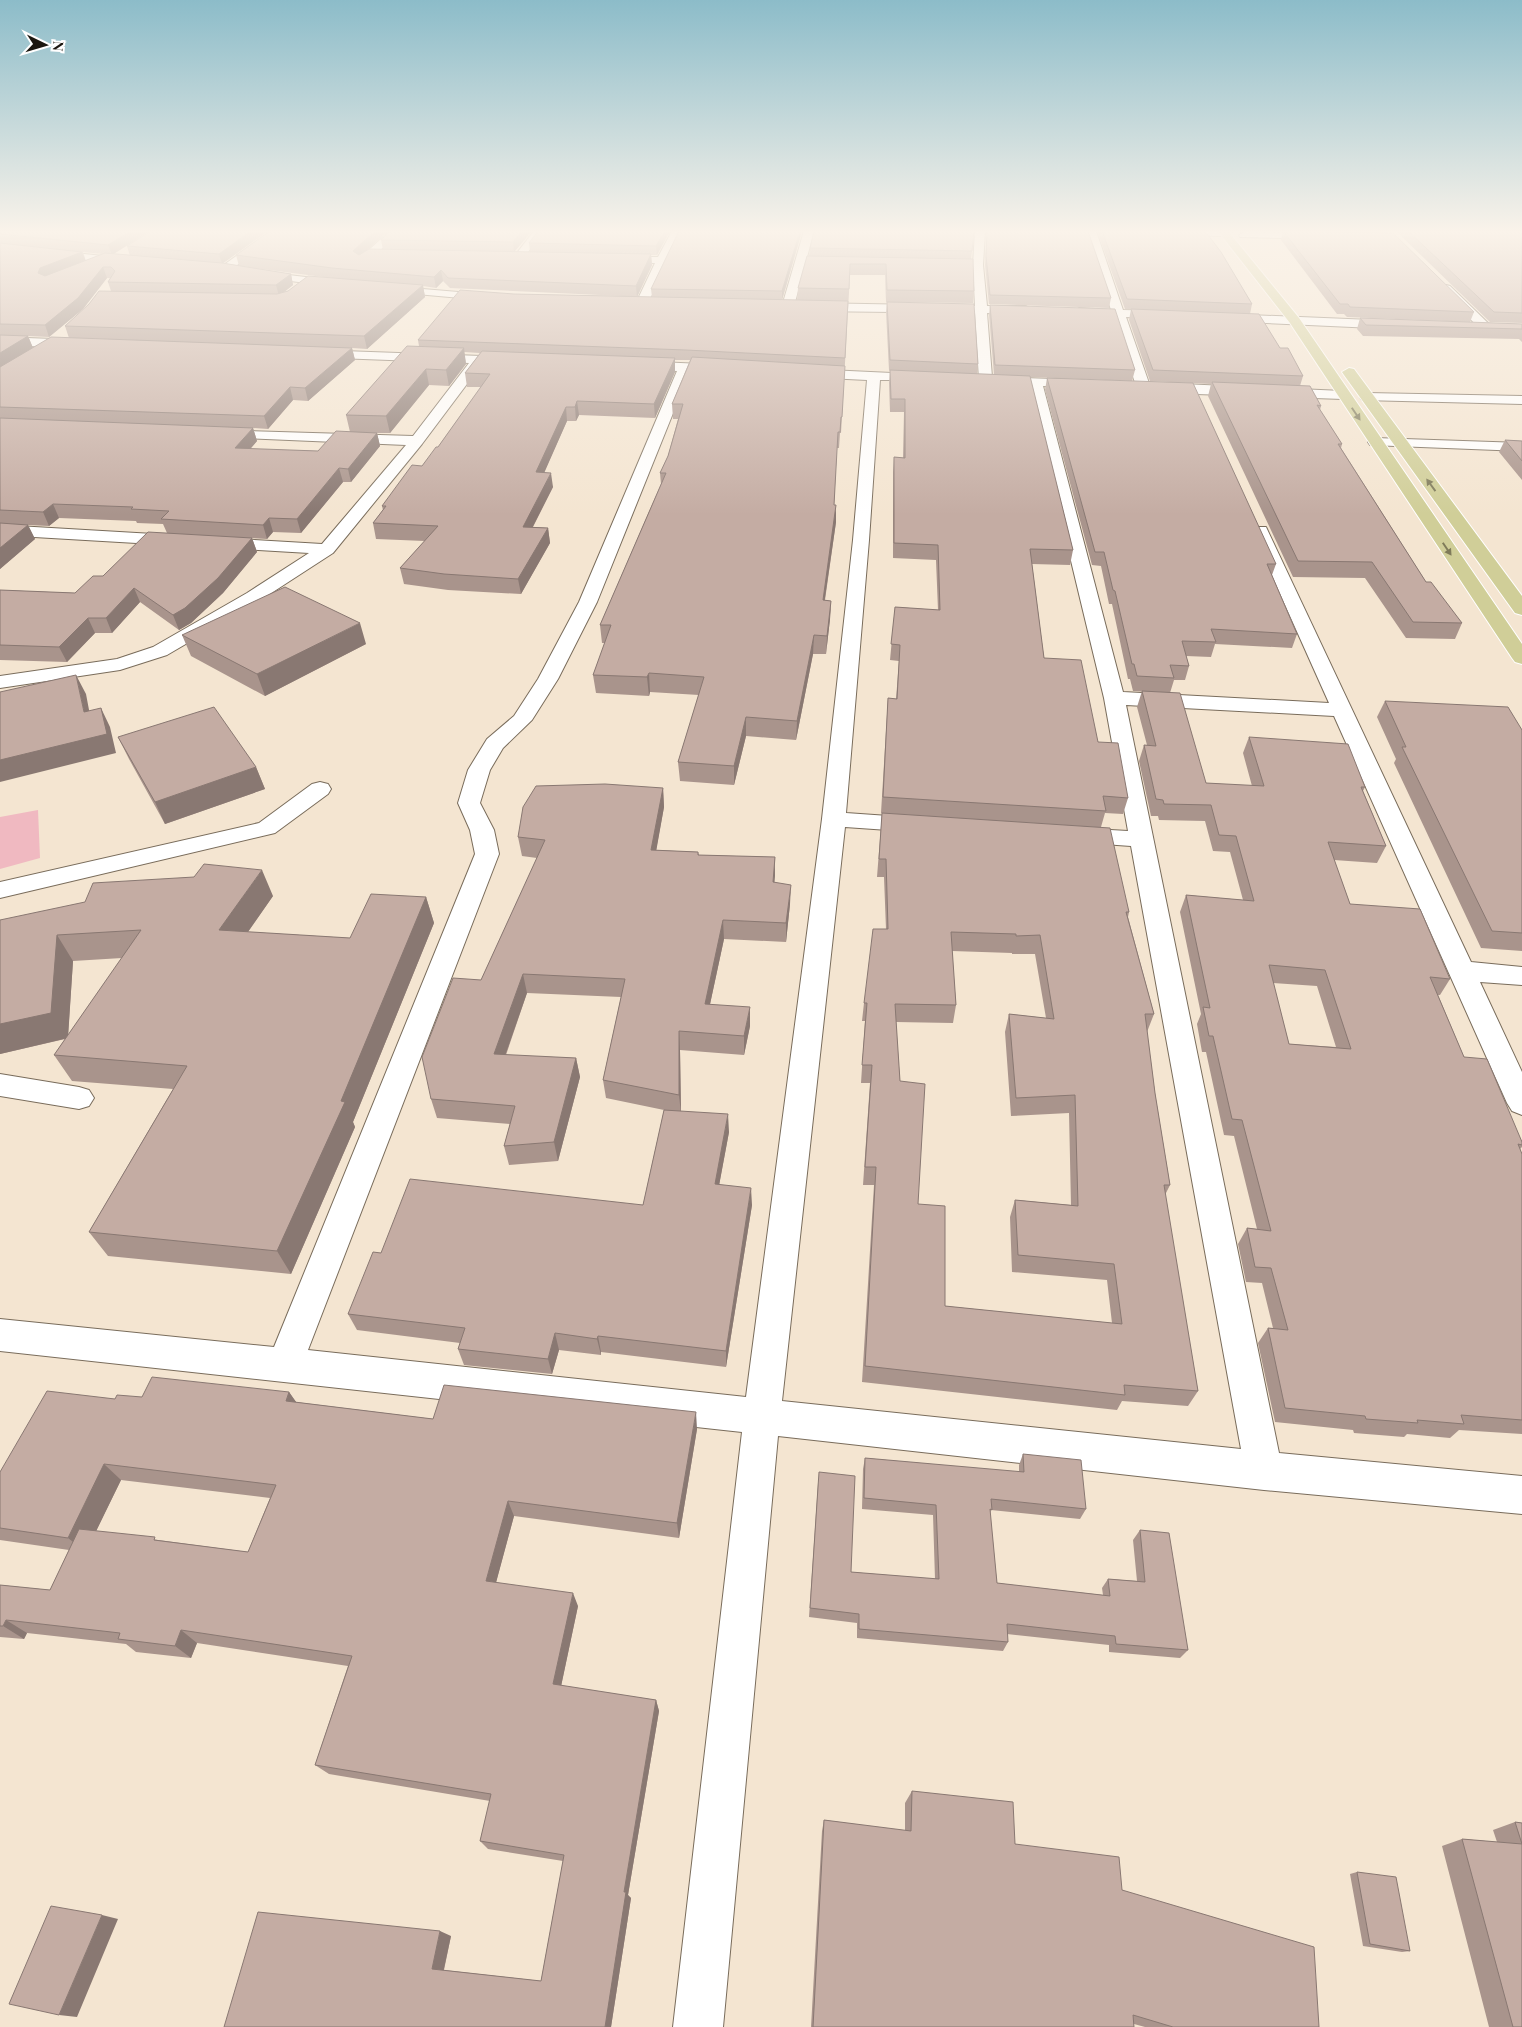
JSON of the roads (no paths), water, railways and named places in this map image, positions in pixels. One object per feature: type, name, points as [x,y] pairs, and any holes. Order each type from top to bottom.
[{"type":"main road","points":[[1298,326],[1374,442],[1522,658]]},
{"type":"main road","points":[[1314,326],[1322,337]]},
{"type":"main road","points":[[1339,359],[1522,609]]},
{"type":"street","points":[[982,326],[981,380],[1094,384]]},
{"type":"street","points":[[1121,326],[1138,385],[1200,399],[1343,394]]},
{"type":"street","points":[[1467,327],[1491,328],[1488,326]]},
{"type":"street","points":[[31,358],[68,331]]},
{"type":"street","points":[[0,341],[93,344]]},
{"type":"street","points":[[300,353],[528,362]]},
{"type":"street","points":[[0,682],[120,664],[160,651],[253,597],[327,549],[418,441],[478,360]]},
{"type":"street","points":[[627,365],[736,369]]},
{"type":"street","points":[[285,1364],[487,854],[482,830],[469,803],[479,770],[495,744],[522,720],[553,671],[588,602],[686,366]]},
{"type":"street","points":[[698,2027],[762,1417],[834,819],[861,540],[888,377],[795,372]]},
{"type":"street","points":[[1035,382],[1114,698],[1264,1471]]},
{"type":"street","points":[[1367,397],[1522,400]]},
{"type":"street","points":[[209,433],[418,441]]},
{"type":"street","points":[[1374,442],[1522,447]]},
{"type":"street","points":[[1253,514],[1522,1103]]},
{"type":"street","points":[[0,530],[327,549]]},
{"type":"street","points":[[1114,698],[1342,710]]},
{"type":"street","points":[[0,890],[267,828],[320,789]]},
{"type":"street","points":[[834,819],[934,826]]},
{"type":"street","points":[[1053,834],[1142,839]]},
{"type":"street","points":[[1462,971],[1522,976]]},
{"type":"street","points":[[0,1085],[79,1098]]},
{"type":"street","points":[[0,1335],[285,1364],[1264,1471],[1522,1495]]}]
